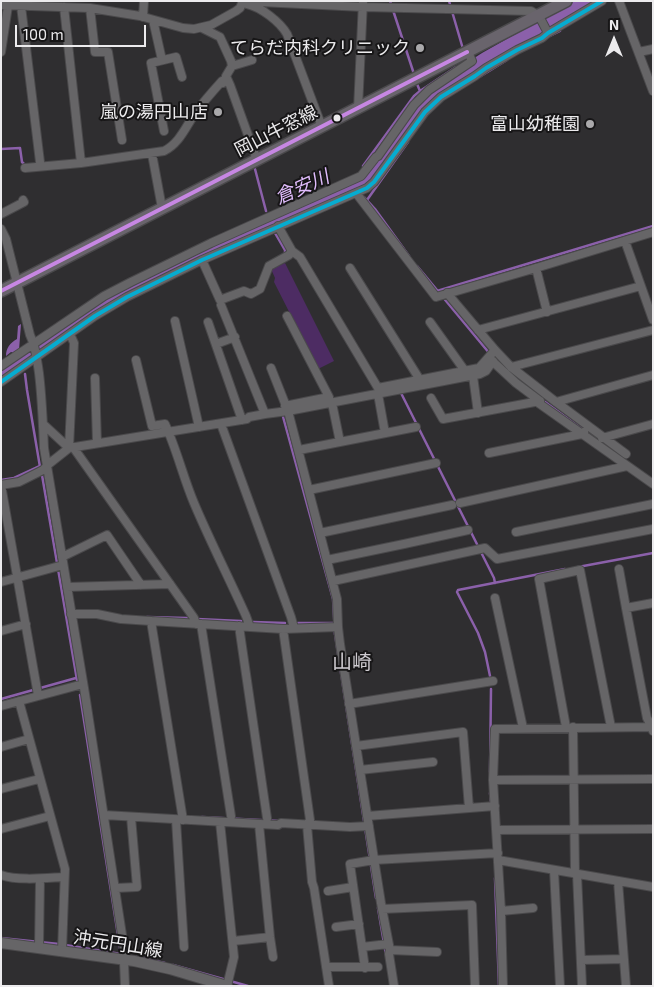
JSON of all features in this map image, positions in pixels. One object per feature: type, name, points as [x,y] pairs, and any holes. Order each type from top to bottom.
[{"type":"main road","name":"岡山牛窓線","points":[[1,291],[468,52],[540,19],[566,1]]},
{"type":"main road","name":"沖元円山線","points":[[1,943],[39,944],[125,957],[227,983]]},
{"type":"street","points":[[143,17],[144,1]]},
{"type":"street","points":[[503,1],[506,11]]},
{"type":"street","points":[[1,366],[70,334],[127,297],[202,260],[367,188],[374,182],[425,112],[441,97],[486,68],[542,38],[547,31],[602,1]]},
{"type":"street","points":[[619,1],[653,91]]},
{"type":"street","points":[[242,2],[363,4],[391,7],[531,11],[540,19],[547,31]]},
{"type":"street","points":[[1,52],[5,6],[90,8],[143,17],[194,29],[211,25],[236,11],[240,8],[242,2]]},
{"type":"street","points":[[242,2],[255,6],[283,27],[322,127]]},
{"type":"street","points":[[358,109],[363,4]]},
{"type":"street","points":[[21,6],[40,162]]},
{"type":"street","points":[[64,7],[81,161]]},
{"type":"street","points":[[90,8],[95,52],[108,52],[122,140]]},
{"type":"street","points":[[153,20],[162,60]]},
{"type":"street","points":[[202,28],[220,37],[232,66]]},
{"type":"street","points":[[639,52],[653,49]]},
{"type":"street","points":[[1,382],[36,350],[48,334],[104,296],[211,244],[361,176],[378,156],[414,105],[429,90],[472,61],[468,52]]},
{"type":"street","points":[[164,131],[151,63],[176,56],[182,77]]},
{"type":"street","points":[[252,60],[232,66],[226,76],[226,81],[256,160]]},
{"type":"street","points":[[25,168],[152,154],[171,148],[177,142],[205,99],[222,80],[223,82],[226,81]]},
{"type":"street","points":[[152,154],[162,208]]},
{"type":"street","points":[[356,193],[436,297],[653,232]]},
{"type":"street","points":[[1,214],[24,202],[23,200]]},
{"type":"street","points":[[278,226],[292,251],[300,257],[378,388],[479,368],[492,357]]},
{"type":"street","points":[[1,229],[6,238],[30,335],[36,350],[42,392],[46,467],[60,563],[67,586],[84,684],[116,888],[125,957],[125,986]]},
{"type":"street","points":[[624,241],[653,320]]},
{"type":"street","points":[[202,260],[220,300],[244,291],[251,294],[260,289],[269,266],[292,251]]},
{"type":"street","points":[[350,268],[420,380]]},
{"type":"street","points":[[536,268],[547,312]]},
{"type":"street","points":[[478,330],[641,286]]},
{"type":"street","points":[[443,294],[478,330],[492,357],[516,384],[541,399],[585,431],[627,466],[653,484]]},
{"type":"street","points":[[221,305],[265,412]]},
{"type":"street","points":[[284,410],[329,396],[288,316]]},
{"type":"street","points":[[175,321],[199,425]]},
{"type":"street","points":[[208,322],[241,417]]},
{"type":"street","points":[[430,322],[464,371]]},
{"type":"street","points":[[511,367],[653,330]]},
{"type":"street","points":[[69,446],[74,343],[70,334]]},
{"type":"street","points":[[216,344],[233,338]]},
{"type":"street","points":[[492,357],[511,367],[541,399]]},
{"type":"street","points":[[38,691],[1,485],[19,482],[46,467],[69,446],[165,431],[169,432],[199,425],[221,424],[265,412],[332,402],[473,376],[486,371],[492,357]]},
{"type":"street","points":[[136,360],[152,426],[165,424],[169,432],[194,503],[250,627]]},
{"type":"street","points":[[271,368],[299,450],[337,599],[335,628],[360,770],[371,861],[382,909],[394,986]]},
{"type":"street","points":[[473,376],[478,413]]},
{"type":"street","points":[[431,398],[443,419],[541,399],[556,402],[653,376]]},
{"type":"street","points":[[95,378],[97,441]]},
{"type":"street","points":[[378,394],[385,433]]},
{"type":"street","points":[[332,402],[340,442]]},
{"type":"street","points":[[556,402],[585,431],[602,438],[626,454]]},
{"type":"street","points":[[44,424],[69,446],[198,624],[231,816]]},
{"type":"street","points":[[221,424],[294,628]]},
{"type":"street","points":[[602,438],[653,424]]},
{"type":"street","points":[[299,450],[416,427]]},
{"type":"street","points":[[489,453],[585,431]]},
{"type":"street","points":[[309,490],[436,463]]},
{"type":"street","points":[[320,533],[627,466]]},
{"type":"street","points":[[516,532],[653,504]]},
{"type":"street","points":[[333,581],[485,548],[497,559],[653,529]]},
{"type":"street","points":[[1,533],[10,530]]},
{"type":"street","points":[[327,560],[468,530]]},
{"type":"street","points":[[1,582],[60,563],[107,535],[141,585]]},
{"type":"street","points":[[619,569],[647,718],[653,731]]},
{"type":"street","points":[[582,986],[574,829],[574,779],[570,727],[539,578],[580,570],[611,727]]},
{"type":"street","points":[[67,586],[170,584]]},
{"type":"street","points":[[495,598],[523,728]]},
{"type":"street","points":[[626,608],[653,603]]},
{"type":"street","points":[[71,614],[97,614],[121,619],[283,629],[335,628]]},
{"type":"street","points":[[151,621],[181,818],[184,947]]},
{"type":"street","points":[[1,631],[26,624]]},
{"type":"street","points":[[239,626],[267,818]]},
{"type":"street","points":[[283,629],[308,823],[312,882],[329,986]]},
{"type":"street","points":[[349,704],[493,681]]},
{"type":"street","points":[[1,706],[19,701],[38,691],[84,684]]},
{"type":"street","points":[[19,701],[65,869],[62,947]]},
{"type":"street","points":[[503,986],[501,910],[493,780],[495,729],[652,726]]},
{"type":"street","points":[[356,746],[463,732],[469,808]]},
{"type":"street","points":[[1,747],[29,739]]},
{"type":"street","points":[[360,770],[433,762]]},
{"type":"street","points":[[1,789],[39,778]]},
{"type":"street","points":[[493,780],[653,779]]},
{"type":"street","points":[[367,816],[495,806]]},
{"type":"street","points":[[104,815],[278,825],[280,823],[308,823],[350,827],[366,826]]},
{"type":"street","points":[[1,829],[50,816]]},
{"type":"street","points":[[116,888],[137,887],[131,817]]},
{"type":"street","points":[[220,822],[234,957],[227,983]]},
{"type":"street","points":[[259,824],[270,937],[274,957]]},
{"type":"street","points":[[496,830],[653,829]]},
{"type":"street","points":[[365,968],[350,864],[371,861],[498,857],[554,870],[653,887]]},
{"type":"street","points":[[554,870],[560,986]]},
{"type":"street","points":[[1,875],[40,879],[64,877]]},
{"type":"street","points":[[39,944],[40,879]]},
{"type":"street","points":[[618,881],[626,986]]},
{"type":"street","points":[[328,891],[353,887]]},
{"type":"street","points":[[382,909],[472,906],[475,986]]},
{"type":"street","points":[[501,910],[533,908]]},
{"type":"street","points":[[336,927],[358,924]]},
{"type":"street","points":[[232,941],[270,937]]},
{"type":"street","points":[[362,947],[387,946],[437,952]]},
{"type":"street","points":[[581,960],[624,959]]},
{"type":"street","points":[[326,967],[378,968]]},
{"type":"shaded area","points":[[285,263],[334,361],[318,369],[274,282],[275,278],[271,269]]},
{"type":"shaded area","points":[[21,324],[19,350],[14,353],[11,352],[6,356],[9,346],[17,339],[18,326]]},
{"type":"waterway","points":[[390,1],[414,74]]},
{"type":"waterway","points":[[449,1],[463,49]]},
{"type":"waterway","name":"倉安川","points":[[1,374],[114,297],[198,255],[361,183],[368,178],[421,105],[434,94],[486,60],[590,1]]},
{"type":"waterway","points":[[548,37],[560,31]]},
{"type":"waterway","points":[[481,76],[507,60]]},
{"type":"waterway","points":[[363,166],[414,96],[456,67]]},
{"type":"waterway","points":[[417,84],[420,91]]},
{"type":"waterway","points":[[367,200],[408,142]]},
{"type":"waterway","points":[[1,149],[20,148],[22,162],[26,166]]},
{"type":"waterway","points":[[255,169],[266,211]]},
{"type":"waterway","points":[[364,197],[409,256]]},
{"type":"waterway","points":[[437,291],[653,226]]},
{"type":"waterway","points":[[274,231],[285,250],[285,254]]},
{"type":"waterway","points":[[417,266],[490,354]]},
{"type":"waterway","points":[[25,374],[40,467]]},
{"type":"waterway","points":[[400,391],[495,583]]},
{"type":"waterway","points":[[541,399],[597,440]]},
{"type":"waterway","points":[[282,413],[333,599],[335,634],[376,898]]},
{"type":"waterway","points":[[1,480],[14,478],[40,466]]},
{"type":"waterway","points":[[42,475],[77,680]]},
{"type":"waterway","points":[[578,567],[653,553]]},
{"type":"waterway","points":[[490,676],[485,652],[478,633],[457,592],[458,590],[565,569]]},
{"type":"waterway","points":[[147,617],[187,618]]},
{"type":"waterway","points":[[197,619],[241,621]]},
{"type":"waterway","points":[[253,622],[285,623]]},
{"type":"waterway","points":[[298,623],[334,623]]},
{"type":"waterway","points":[[1,699],[76,678]]},
{"type":"waterway","points":[[490,772],[491,689]]},
{"type":"waterway","points":[[80,695],[121,954]]},
{"type":"waterway","points":[[490,793],[491,804]]},
{"type":"waterway","points":[[202,817],[279,821]]},
{"type":"waterway","points":[[495,878],[499,986]]},
{"type":"waterway","points":[[378,908],[386,955]]},
{"type":"waterway","points":[[1,938],[59,944],[121,954]]},
{"type":"waterway","points":[[136,957],[165,963]]},
{"type":"waterway","points":[[173,965],[248,986]]},
{"type":"transit line","points":[[1,382],[95,316],[127,297],[202,260],[367,188],[374,182],[425,112],[441,97],[486,68],[542,38],[602,1]]},
{"type":"transit line","points":[[1,291],[467,52]]},
{"type":"place","name":"てらだ内科クリニック","points":[[420,48]]},
{"type":"place","name":"嵐の湯円山店","points":[[218,112]]},
{"type":"place","name":"富山幼稚園","points":[[590,124]]},
{"type":"district","name":"山崎","points":[[352,662]]}]
